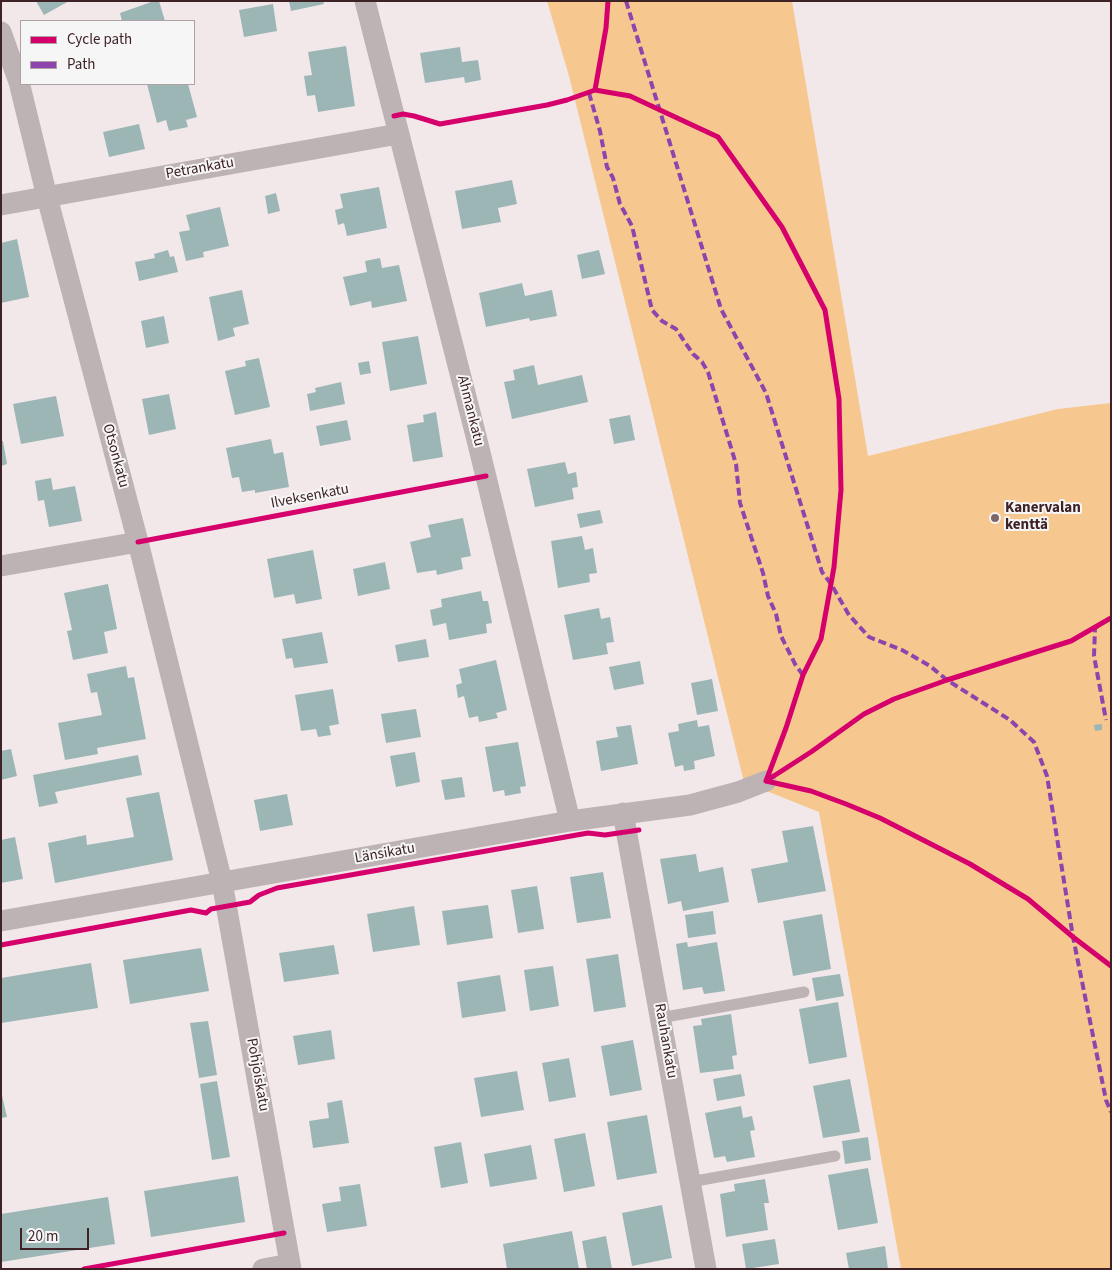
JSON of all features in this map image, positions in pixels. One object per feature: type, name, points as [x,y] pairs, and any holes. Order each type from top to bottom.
[{"type":"street","name":"Ahmankatu","points":[[366,1],[398,134],[480,452],[570,821]]},
{"type":"street","name":"Otsonkatu","points":[[1,32],[19,82],[47,197],[138,542],[222,882]]},
{"type":"street","name":"Petrankatu","points":[[1,205],[398,134]]},
{"type":"street","points":[[1,566],[138,542]]},
{"type":"street","name":"Länsikatu","points":[[1,921],[570,821],[690,805],[738,792],[766,781]]},
{"type":"street","name":"Rauhankatu","points":[[623,813],[706,1269]]},
{"type":"street","name":"Pohjoiskatu","points":[[222,882],[290,1266]]},
{"type":"street","points":[[263,1269],[290,1266]]},
{"type":"lane","points":[[660,1018],[804,992]]},
{"type":"lane","points":[[690,1182],[835,1156]]},
{"type":"shaded area","points":[[547,1],[792,1],[868,456],[1058,409],[1111,403],[1111,1269],[901,1269],[819,812],[744,782],[569,76]]},
{"type":"building","points":[[36,1],[69,1],[44,15]]},
{"type":"building","points":[[159,1],[165,20],[122,20],[120,13]]},
{"type":"building","points":[[289,1],[323,1],[324,4],[291,11]]},
{"type":"building","points":[[273,4],[277,31],[244,37],[239,10]]},
{"type":"building","points":[[346,46],[355,106],[318,112],[315,95],[307,96],[304,76],[312,75],[308,52]]},
{"type":"building","points":[[460,47],[462,62],[478,60],[481,80],[465,83],[464,77],[425,83],[420,53]]},
{"type":"building","points":[[147,85],[188,85],[197,117],[186,120],[188,127],[169,131],[166,120],[157,123]]},
{"type":"building","points":[[139,124],[145,149],[109,157],[103,132]]},
{"type":"building","points":[[512,180],[517,204],[498,208],[501,222],[462,229],[455,191]]},
{"type":"building","points":[[379,187],[387,228],[347,236],[344,223],[338,225],[335,210],[343,208],[340,194]]},
{"type":"building","points":[[276,193],[280,211],[268,214],[265,196]]},
{"type":"building","points":[[220,207],[229,246],[203,252],[204,257],[186,261],[179,232],[190,230],[186,215]]},
{"type":"building","points":[[17,239],[29,297],[1,303],[1,243]]},
{"type":"building","points":[[168,250],[170,257],[174,256],[178,272],[139,281],[135,262],[155,258],[154,254]]},
{"type":"building","points":[[599,250],[605,274],[582,279],[577,255]]},
{"type":"building","points":[[380,258],[382,268],[399,265],[407,301],[372,308],[371,301],[350,306],[343,277],[367,272],[365,261]]},
{"type":"building","points":[[522,283],[525,296],[552,290],[557,316],[530,321],[529,318],[486,327],[479,293]]},
{"type":"building","points":[[242,290],[249,324],[233,328],[235,336],[218,341],[209,297]]},
{"type":"building","points":[[164,316],[169,343],[146,348],[141,321]]},
{"type":"building","points":[[418,336],[427,384],[390,391],[382,342]]},
{"type":"building","points":[[259,358],[270,407],[235,415],[225,371],[246,366],[245,361]]},
{"type":"building","points":[[369,361],[371,373],[360,375],[358,363]]},
{"type":"building","points":[[534,365],[538,385],[582,375],[588,402],[512,419],[504,382],[515,380],[513,370]]},
{"type":"building","points":[[341,382],[345,404],[310,411],[307,394],[316,392],[315,388]]},
{"type":"building","points":[[169,394],[176,429],[149,435],[142,399]]},
{"type":"building","points":[[56,396],[64,436],[21,444],[13,404]]},
{"type":"building","points":[[436,412],[443,457],[413,462],[407,425],[424,422],[423,415]]},
{"type":"building","points":[[630,415],[635,440],[614,444],[609,419]]},
{"type":"building","points":[[347,420],[351,440],[320,446],[316,426]]},
{"type":"building","points":[[271,439],[274,454],[283,452],[289,487],[255,493],[255,490],[242,492],[239,477],[232,478],[226,448]]},
{"type":"building","points":[[1,441],[3,441],[7,464],[1,466]]},
{"type":"building","points":[[565,462],[568,474],[576,472],[578,487],[572,488],[574,499],[535,507],[527,469]]},
{"type":"building","points":[[51,478],[53,490],[75,486],[82,521],[49,527],[44,500],[38,501],[35,481]]},
{"type":"building","points":[[600,510],[603,523],[580,528],[577,514]]},
{"type":"building","points":[[463,518],[471,556],[461,558],[463,569],[437,575],[436,570],[417,573],[410,542],[431,537],[428,525]]},
{"type":"building","points":[[582,536],[585,550],[593,548],[597,573],[589,574],[590,582],[558,588],[551,541]]},
{"type":"building","points":[[313,550],[322,599],[296,604],[294,594],[274,598],[267,559]]},
{"type":"building","points":[[385,562],[390,589],[358,596],[353,569]]},
{"type":"building","points":[[108,584],[117,629],[104,632],[108,653],[73,660],[67,631],[72,630],[64,593]]},
{"type":"building","points":[[481,591],[483,601],[488,601],[492,623],[486,624],[487,633],[449,640],[446,623],[433,626],[430,610],[442,607],[441,599]]},
{"type":"building","points":[[599,608],[601,619],[610,617],[614,642],[606,643],[608,654],[573,660],[564,615]]},
{"type":"building","points":[[322,632],[328,663],[294,668],[292,658],[286,659],[282,639]]},
{"type":"building","points":[[426,639],[429,657],[398,662],[395,645]]},
{"type":"building","points":[[496,660],[507,710],[496,713],[498,718],[479,722],[478,716],[469,718],[464,696],[458,698],[456,685],[462,683],[459,669]]},
{"type":"building","points":[[640,661],[644,684],[614,690],[609,667]]},
{"type":"building","points":[[126,666],[128,678],[134,677],[146,739],[97,748],[98,754],[65,760],[58,723],[102,715],[97,692],[91,693],[87,674]]},
{"type":"building","points":[[712,679],[718,711],[697,715],[691,683]]},
{"type":"building","points":[[333,689],[339,724],[329,726],[331,735],[318,737],[316,729],[301,731],[295,695]]},
{"type":"building","points":[[416,709],[421,737],[386,743],[381,714]]},
{"type":"building","points":[[697,720],[698,727],[709,725],[715,756],[694,761],[695,769],[684,771],[683,765],[675,767],[668,733],[679,731],[678,724]]},
{"type":"building","points":[[1102,724],[1102,730],[1095,731],[1094,725]]},
{"type":"building","points":[[631,725],[638,764],[601,771],[596,741],[618,737],[616,727]]},
{"type":"building","points":[[518,742],[526,786],[520,787],[521,793],[505,796],[504,790],[493,792],[485,747]]},
{"type":"building","points":[[11,749],[17,776],[1,780],[1,751]]},
{"type":"building","points":[[415,752],[420,782],[396,787],[390,756]]},
{"type":"building","points":[[138,755],[142,775],[55,792],[58,803],[39,807],[33,775]]},
{"type":"building","points":[[462,777],[465,797],[445,800],[441,780]]},
{"type":"building","points":[[159,792],[173,860],[55,883],[48,843],[86,835],[87,845],[134,837],[126,798]]},
{"type":"building","points":[[287,794],[293,825],[260,831],[254,800]]},
{"type":"building","points":[[813,826],[826,891],[758,903],[751,869],[788,862],[782,831]]},
{"type":"building","points":[[15,837],[23,879],[1,883],[1,840]]},
{"type":"building","points":[[696,854],[699,872],[723,867],[729,902],[683,911],[681,901],[668,904],[660,859]]},
{"type":"building","points":[[603,872],[611,918],[577,923],[570,877]]},
{"type":"building","points":[[537,886],[544,929],[518,933],[511,890]]},
{"type":"building","points":[[488,905],[493,938],[447,945],[442,911]]},
{"type":"building","points":[[414,906],[420,945],[373,952],[367,914]]},
{"type":"building","points":[[713,911],[716,934],[688,938],[685,915]]},
{"type":"building","points":[[822,914],[831,969],[793,976],[783,921]]},
{"type":"building","points":[[687,942],[688,947],[717,942],[725,991],[704,994],[702,987],[683,990],[676,944]]},
{"type":"building","points":[[334,945],[339,974],[284,982],[279,953]]},
{"type":"building","points":[[201,948],[209,991],[130,1004],[123,960]]},
{"type":"building","points":[[618,954],[626,1007],[594,1012],[586,959]]},
{"type":"building","points":[[91,963],[98,1008],[1,1023],[1,978]]},
{"type":"building","points":[[553,966],[559,1006],[530,1011],[524,970]]},
{"type":"building","points":[[840,974],[844,996],[816,1001],[812,978]]},
{"type":"building","points":[[500,975],[506,1011],[462,1018],[457,982]]},
{"type":"building","points":[[838,1002],[847,1057],[809,1064],[799,1009]]},
{"type":"building","points":[[731,1014],[737,1055],[732,1056],[734,1069],[700,1073],[693,1026],[702,1025],[701,1019]]},
{"type":"building","points":[[208,1021],[217,1075],[199,1078],[190,1023]]},
{"type":"building","points":[[331,1030],[335,1059],[298,1065],[293,1036]]},
{"type":"building","points":[[633,1040],[642,1090],[610,1096],[601,1046]]},
{"type":"building","points":[[569,1058],[576,1097],[549,1102],[542,1063]]},
{"type":"building","points":[[517,1071],[524,1110],[481,1117],[474,1078]]},
{"type":"building","points":[[741,1074],[745,1096],[717,1101],[713,1079]]},
{"type":"building","points":[[850,1079],[860,1132],[823,1138],[813,1086]]},
{"type":"building","points":[[217,1081],[230,1157],[212,1160],[200,1084]]},
{"type":"building","points":[[1,1091],[7,1117],[1,1118]]},
{"type":"building","points":[[342,1100],[349,1143],[313,1148],[309,1121],[329,1118],[327,1103]]},
{"type":"building","points":[[741,1106],[743,1118],[752,1116],[755,1130],[750,1131],[755,1157],[727,1162],[725,1156],[714,1158],[705,1113]]},
{"type":"building","points":[[647,1115],[657,1173],[617,1180],[607,1122]]},
{"type":"building","points":[[585,1133],[595,1186],[564,1192],[554,1139]]},
{"type":"building","points":[[868,1137],[871,1160],[845,1164],[842,1141]]},
{"type":"building","points":[[461,1142],[468,1183],[441,1188],[434,1147]]},
{"type":"building","points":[[531,1145],[537,1179],[490,1187],[484,1154]]},
{"type":"building","points":[[868,1168],[878,1223],[838,1230],[828,1175]]},
{"type":"building","points":[[238,1176],[245,1222],[151,1237],[144,1191]]},
{"type":"building","points":[[765,1179],[769,1203],[764,1203],[768,1230],[726,1237],[720,1194],[735,1191],[734,1184]]},
{"type":"building","points":[[360,1184],[367,1226],[327,1232],[322,1204],[341,1201],[339,1187]]},
{"type":"building","points":[[108,1197],[115,1244],[1,1262],[1,1214]]},
{"type":"building","points":[[662,1205],[672,1258],[632,1266],[622,1213]]},
{"type":"building","points":[[572,1231],[579,1269],[507,1269],[503,1244]]},
{"type":"building","points":[[606,1236],[612,1269],[587,1269],[582,1241]]},
{"type":"building","points":[[775,1239],[779,1264],[746,1269],[742,1244]]},
{"type":"building","points":[[885,1246],[888,1269],[849,1269],[846,1253]]},
{"type":"marked path","points":[[626,1],[721,309],[766,393],[822,572],[849,615],[869,637],[902,650],[930,666],[947,680],[1010,720],[1034,742],[1047,776],[1073,937],[1106,1100],[1111,1112]]},
{"type":"marked path","points":[[589,93],[600,131],[607,167],[613,178],[620,204],[632,226],[652,310],[662,321],[676,329],[708,372],[736,464],[740,503],[763,573],[768,596],[776,614],[781,636],[795,664],[803,675]]},
{"type":"marked path","points":[[1098,626],[1095,628],[1094,656],[1106,720]]},
{"type":"cycle path","points":[[394,116],[403,114],[440,124],[547,105],[595,90],[606,28],[608,1]]},
{"type":"cycle path","points":[[595,90],[630,96],[718,137],[782,227],[825,310],[839,399],[841,490],[834,567],[821,639],[803,675],[766,781]]},
{"type":"cycle path","name":"Ilveksenkatu","points":[[138,542],[486,476]]},
{"type":"cycle path","points":[[766,781],[864,714],[894,699],[947,680],[1071,641],[1111,618]]},
{"type":"cycle path","points":[[766,781],[811,791],[846,804],[880,818],[970,864],[1028,899],[1111,966]]},
{"type":"cycle path","points":[[1,945],[191,910],[206,913],[211,909],[250,902],[259,895],[277,888],[588,833],[605,835],[639,830]]},
{"type":"cycle path","points":[[84,1269],[284,1233]]},
{"type":"place","name":"Kanervalan kenttä","points":[[995,518]]}]
